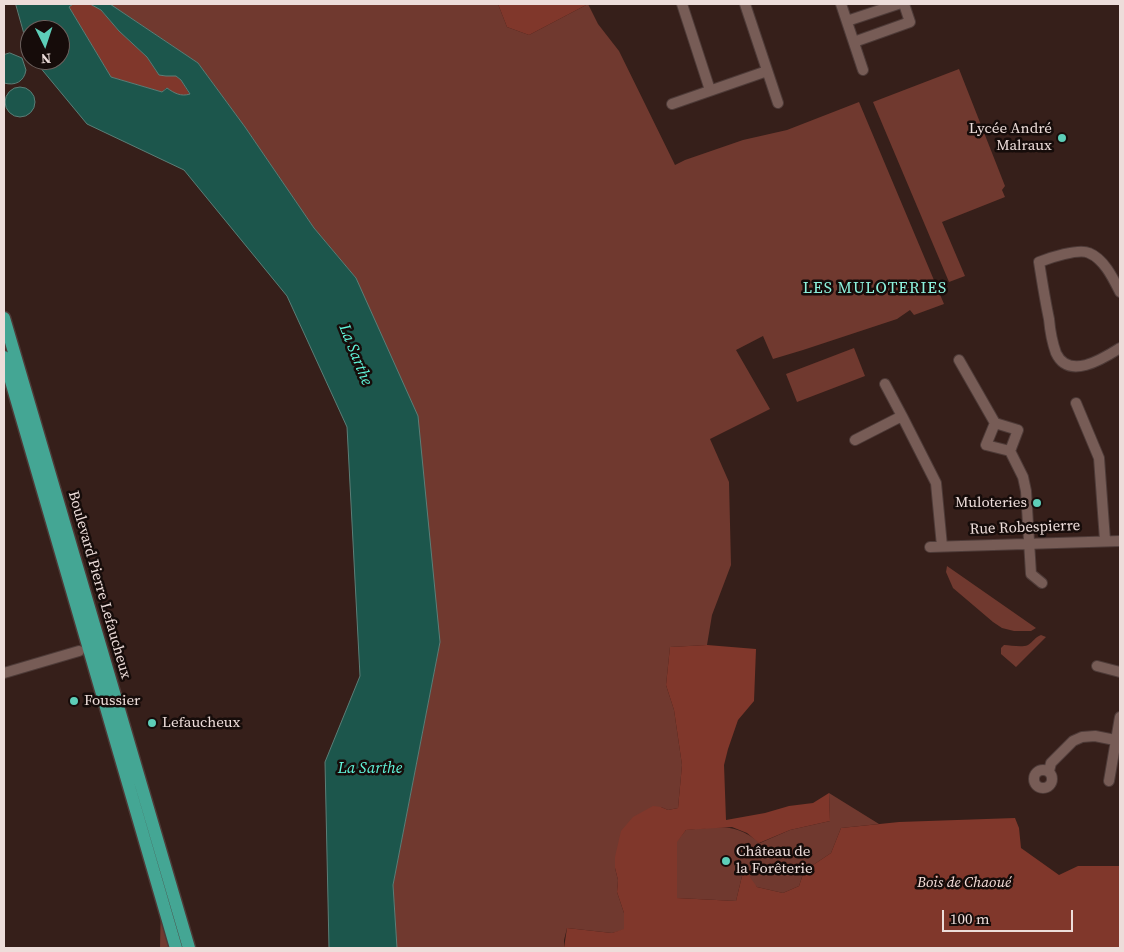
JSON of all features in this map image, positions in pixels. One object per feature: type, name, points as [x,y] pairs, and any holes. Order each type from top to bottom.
[{"type":"main road","name":"Boulevard Pierre Lefaucheux","points":[[4,318],[189,948]]},
{"type":"main road","name":"Boulevard Pierre Lefaucheux","points":[[4,357],[176,948]]},
{"type":"street","points":[[682,4],[710,90]]},
{"type":"street","points":[[745,4],[778,103]]},
{"type":"street","points":[[841,4],[863,70]]},
{"type":"street","points":[[847,21],[898,4]]},
{"type":"street","points":[[854,42],[910,22],[904,4]]},
{"type":"street","points":[[672,104],[767,71]]},
{"type":"street","points":[[1120,292],[1113,277],[1100,261],[1087,252],[1074,253],[1039,262],[1052,338],[1056,351],[1062,360],[1072,365],[1084,366],[1101,360],[1120,348]]},
{"type":"street","points":[[959,360],[995,423],[1018,430],[1010,451]]},
{"type":"street","points":[[885,384],[936,483],[942,546]]},
{"type":"street","points":[[1076,403],[1099,458],[1105,540]]},
{"type":"street","points":[[855,440],[902,416]]},
{"type":"street","points":[[995,423],[986,444],[1010,451],[1023,477],[1026,491],[1031,574],[1042,583]]},
{"type":"street","name":"Rue Robespierre","points":[[930,547],[1120,541]]},
{"type":"street","points":[[4,673],[79,651]]},
{"type":"street","points":[[1097,666],[1120,672]]},
{"type":"street","points":[[1109,782],[1118,741],[1120,717]]},
{"type":"street","points":[[1049,771],[1051,763],[1073,741],[1095,736],[1118,741]]},
{"type":"shaded area","points":[[110,4],[498,4],[507,27],[529,35],[588,4],[598,24],[619,51],[675,165],[743,140],[787,130],[859,102],[944,304],[914,315],[910,310],[897,319],[773,359],[763,336],[736,350],[770,409],[710,439],[729,482],[731,565],[712,615],[707,645],[670,647],[666,685],[674,710],[682,765],[678,808],[668,810],[661,807],[615,868],[618,880],[617,892],[624,913],[624,930],[612,933],[567,928],[564,948],[397,948],[393,885],[440,642],[356,278],[314,228],[245,127],[198,63]]},
{"type":"shaded area","points":[[959,69],[1005,186],[1002,190],[1005,197],[942,222],[965,276],[949,282],[873,102]]},
{"type":"shaded area","points":[[854,348],[865,376],[797,402],[786,374]]},
{"type":"shaded area","points":[[947,566],[1036,628],[1031,631],[1014,631],[1002,628],[993,622],[953,588],[946,572]]},
{"type":"shaded area","points":[[1041,635],[1046,637],[1016,667],[1001,654],[1001,648],[1004,645],[1025,646]]},
{"type":"shaded area","points":[[829,793],[879,824],[841,828],[831,853],[804,871],[799,886],[783,893],[757,887],[742,876],[736,901],[677,898],[677,841],[686,830],[725,827],[742,831],[760,843],[790,830],[830,821]]},
{"type":"shaded area","points":[[161,897],[176,948],[160,948]]},
{"type":"green space","points":[[73,4],[90,4],[99,8],[119,31],[147,57],[156,71],[163,76],[176,76],[181,80],[190,95],[177,94],[166,88],[162,92],[111,77],[69,7]]},
{"type":"green space","points":[[498,4],[588,4],[529,35],[507,27]]},
{"type":"green space","name":"Bois de Chaoué","points":[[707,645],[756,649],[754,701],[738,720],[724,765],[726,820],[765,813],[789,806],[813,803],[829,793],[830,821],[790,830],[759,843],[747,833],[732,827],[686,830],[677,842],[677,898],[736,901],[742,876],[747,873],[757,887],[783,893],[799,886],[804,871],[831,853],[841,828],[899,822],[1015,818],[1019,828],[1021,848],[1059,875],[1078,866],[1119,866],[1120,948],[564,948],[567,928],[612,933],[624,929],[624,913],[617,892],[618,880],[615,868],[615,857],[621,831],[633,817],[653,806],[668,810],[678,808],[682,765],[674,710],[666,685],[670,647]]},
{"type":"water","name":"La Sarthe","points":[[16,4],[73,4],[69,7],[111,77],[162,92],[167,88],[178,94],[190,94],[176,76],[159,75],[147,57],[119,31],[101,10],[90,4],[110,4],[198,63],[245,127],[314,228],[356,278],[418,416],[440,642],[393,885],[397,948],[329,948],[325,762],[360,676],[347,427],[287,296],[184,170],[87,124],[42,70],[70,70],[70,20],[20,20]]},
{"type":"water","points":[[10,53],[20,57],[20,70],[26,70],[23,78],[18,82],[12,84],[4,83],[4,55]]},
{"type":"water","points":[[20,87],[26,88],[34,96],[34,108],[26,116],[20,117],[14,116],[6,108],[5,102],[6,96],[14,88]]},
{"type":"place","name":"Lycée André Malraux","points":[[1062,138]]},
{"type":"place","name":"Muloteries","points":[[1037,503]]},
{"type":"place","name":"Foussier","points":[[74,701]]},
{"type":"place","name":"Lefaucheux","points":[[152,723]]},
{"type":"place","name":"Château de la Forêterie","points":[[726,861]]},
{"type":"district","name":"LES MULOTERIES","points":[[875,289]]}]
